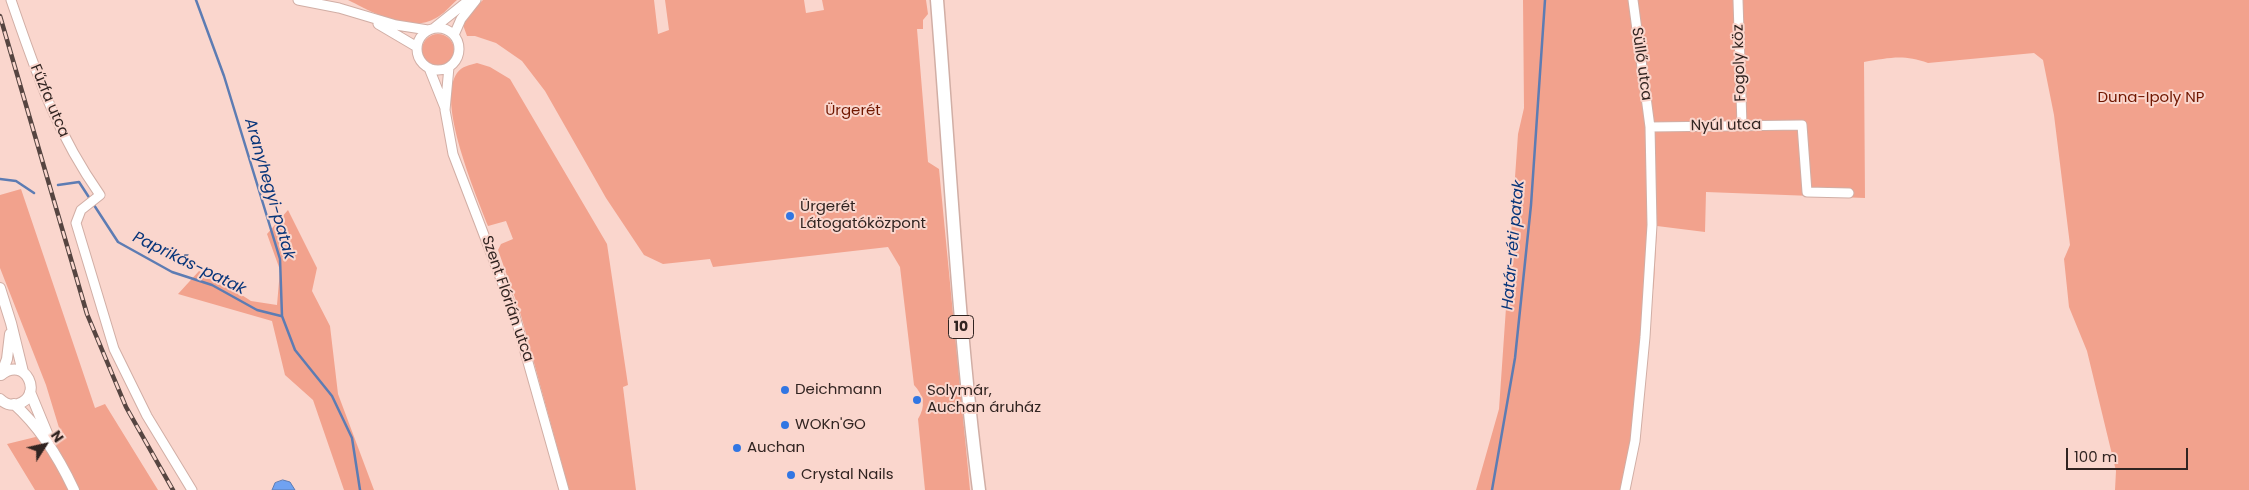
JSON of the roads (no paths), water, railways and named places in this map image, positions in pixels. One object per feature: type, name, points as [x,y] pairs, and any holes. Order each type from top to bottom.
[{"type":"main road","name":"10","points":[[937,0],[963,352],[979,490]]},
{"type":"street","name":"Fűzfa utca","points":[[10,0],[51,112],[97,197],[84,206],[78,215],[78,232],[114,349],[147,416],[192,490]]},
{"type":"street","points":[[298,0],[339,8],[371,19],[431,29],[447,30],[454,35],[459,44],[459,52],[455,62],[441,70],[429,68],[420,61],[417,47],[419,39],[431,29],[469,0]]},
{"type":"street","points":[[454,35],[461,19],[476,0]]},
{"type":"street","name":"Süllő utca","points":[[1625,490],[1635,441],[1645,337],[1652,225],[1650,127],[1633,0]]},
{"type":"street","name":"Fogoly köz","points":[[1738,0],[1742,126]]},
{"type":"street","points":[[371,19],[417,47]]},
{"type":"street","name":"Szent Flórián utca","points":[[445,110],[449,67]]},
{"type":"street","name":"Szent Flórián utca","points":[[429,68],[445,110],[453,154],[515,316],[564,490]]},
{"type":"street","name":"Nyúl utca","points":[[1650,127],[1802,125],[1807,192],[1849,192]]},
{"type":"street","points":[[0,288],[23,372],[30,381],[30,392],[52,449],[74,490]]},
{"type":"street","points":[[0,375],[9,348],[11,323]]},
{"type":"street","points":[[0,375],[9,370],[23,372]]},
{"type":"street","points":[[0,399],[9,405],[14,404],[24,401],[30,392]]},
{"type":"street","points":[[14,404],[29,418],[52,449]]},
{"type":"water","points":[[283,480],[290,482],[295,490],[272,490],[275,483]]},
{"type":"waterway","name":"Aranyhegyi-patak","points":[[196,0],[224,76],[280,259],[282,316],[295,350],[332,396],[352,438],[360,490]]},
{"type":"waterway","name":"Határ-réti patak","points":[[1492,490],[1515,358],[1531,205],[1545,0]]},
{"type":"waterway","name":"Paprikás-patak","points":[[0,179],[16,181],[34,193]]},
{"type":"waterway","name":"Paprikás-patak","points":[[58,185],[79,182],[118,242],[172,272],[212,285],[257,310],[281,316]]},
{"type":"railway","points":[[0,16],[87,314],[126,407],[173,490]]},
{"type":"place","name":"Ürgerét Látogatóközpont","points":[[790,216]]},
{"type":"place","name":"Deichmann","points":[[785,390]]},
{"type":"place","name":"Solymár, Auchan áruház","points":[[917,400]]},
{"type":"place","name":"WOKn'GO","points":[[785,425]]},
{"type":"place","name":"Auchan","points":[[737,448]]},
{"type":"place","name":"Crystal Nails","points":[[791,475]]},
{"type":"park label","name":"Duna-Ipoly NP","points":[[2151,98]]},
{"type":"park label","name":"Ürgerét","points":[[853,111]]}]
